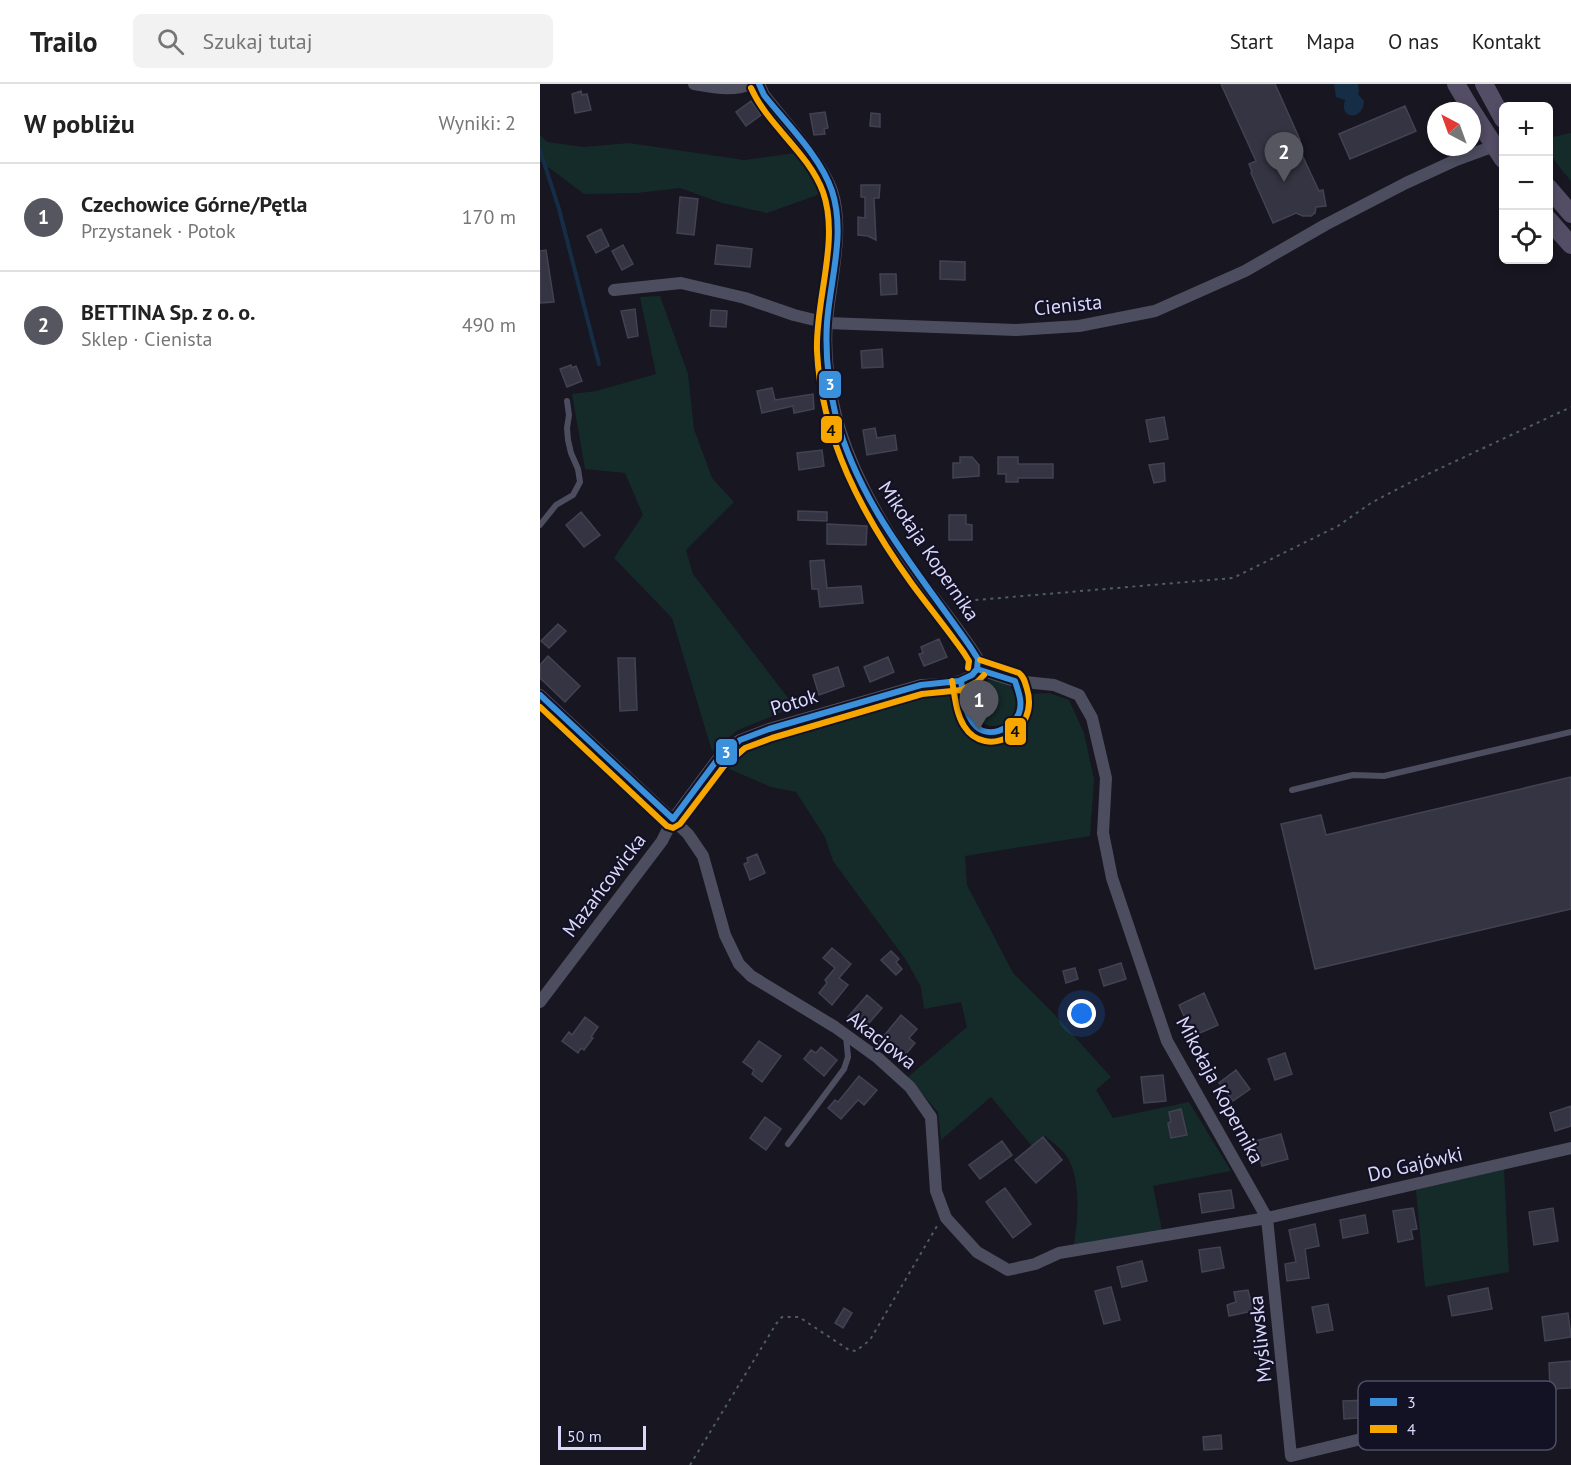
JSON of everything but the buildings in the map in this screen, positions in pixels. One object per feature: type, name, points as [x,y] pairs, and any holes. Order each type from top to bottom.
[{"type":"main road","points":[[1456,84],[1467,102]]},
{"type":"main road","points":[[1484,84],[1499,112]]},
{"type":"main road","points":[[1481,126],[1498,153]]},
{"type":"main road","points":[[1553,193],[1571,214]]},
{"type":"main road","points":[[1553,225],[1571,245]]},
{"type":"street","points":[[694,84],[723,89],[750,84]]},
{"type":"street","name":"Mikołaja Kopernika","points":[[759,84],[764,95],[818,166],[832,191],[837,226],[827,323],[829,373],[840,428],[853,466],[871,503],[938,604],[978,658],[978,669]]},
{"type":"street","name":"Cienista","points":[[614,290],[681,283],[745,298],[794,315],[827,323],[1016,330],[1079,326],[1155,311],[1245,271],[1325,225],[1406,183],[1456,160],[1498,153]]},
{"type":"street","points":[[961,680],[969,678],[978,669],[1015,681]]},
{"type":"street","name":"Potok","points":[[673,819],[717,760],[740,740],[769,729],[910,688],[961,680]]},
{"type":"street","name":"Mikołaja Kopernika","points":[[1015,681],[1054,685],[1079,695],[1092,718],[1106,778],[1103,833],[1112,878],[1167,1041],[1267,1218]]},
{"type":"street","points":[[540,695],[673,819]]},
{"type":"street","name":"Mazańcowicka","points":[[540,1002],[662,841],[673,819]]},
{"type":"street","name":"Akacjowa","points":[[673,819],[688,834],[703,856],[725,935],[739,964],[751,976],[846,1035],[878,1058],[910,1087],[931,1117],[936,1191],[946,1218],[977,1252],[1008,1270],[1035,1264],[1059,1253],[1267,1218]]},
{"type":"street","name":"Do Gajówki","points":[[1267,1218],[1571,1148]]},
{"type":"street","name":"Myśliwska","points":[[1267,1218],[1292,1461],[1358,1443]]},
{"type":"lane","points":[[540,525],[556,505],[573,495],[580,482],[568,440],[567,401]]},
{"type":"lane","points":[[961,680],[966,710],[974,724],[979,730],[996,732],[1006,727],[1019,713],[1021,699],[1015,681]]},
{"type":"lane","points":[[1292,790],[1353,775],[1384,776],[1571,732]]},
{"type":"lane","points":[[788,1144],[844,1069],[848,1057],[846,1035]]},
{"type":"path","points":[[938,604],[1233,578],[1338,526],[1371,503],[1410,482],[1571,407]]},
{"type":"path","points":[[690,1465],[782,1317],[800,1317],[849,1350],[856,1351],[870,1340],[940,1221],[946,1218]]},
{"type":"green space","points":[[1571,133],[1571,181],[1553,157],[1553,137]]},
{"type":"green space","points":[[540,135],[547,142],[584,147],[629,143],[744,160],[796,153],[823,193],[767,213],[722,203],[680,188],[637,193],[584,194],[540,161]]},
{"type":"green space","points":[[660,296],[688,374],[694,429],[712,478],[734,502],[686,550],[693,574],[795,707],[738,730],[712,751],[672,618],[614,558],[643,515],[625,473],[585,469],[572,394],[596,391],[656,374],[640,297]]},
{"type":"green space","points":[[994,680],[1003,681],[1010,687],[1016,694],[1016,712],[1010,719],[1003,725],[994,726],[985,725],[978,719],[972,712],[971,703],[972,694],[978,687],[985,681]]},
{"type":"green space","points":[[952,688],[956,711],[972,732],[997,736],[1021,722],[1032,708],[1029,694],[1049,693],[1069,700],[1084,733],[1094,779],[1090,836],[965,856],[967,885],[1013,973],[1111,1077],[1096,1090],[1113,1118],[1189,1102],[1231,1171],[1153,1186],[1162,1230],[1074,1245],[1077,1191],[1073,1170],[1067,1157],[1045,1136],[1032,1146],[991,1097],[941,1140],[938,1112],[908,1077],[967,1027],[961,1002],[924,1009],[921,987],[906,960],[833,861],[825,837],[796,792],[771,787],[720,765],[748,744],[891,698]]},
{"type":"green space","points":[[1504,1169],[1509,1272],[1425,1287],[1416,1190]]},
{"type":"water","points":[[1334,84],[1358,84],[1358,94],[1364,101],[1360,112],[1352,115],[1345,111],[1345,100],[1336,97]]},
{"type":"waterway","points":[[540,150],[559,209],[599,364]]},
{"type":"transit line","name":"3","points":[[759,84],[764,95],[820,166],[827,178],[836,207],[838,224],[836,257],[827,323],[828,370],[836,417],[847,450],[860,481],[893,538],[978,659],[977,669]]},
{"type":"transit line","name":"4","points":[[751,88],[767,115],[808,164],[823,192],[828,211],[828,250],[819,312],[817,351],[826,414],[847,474],[877,531],[912,584],[964,653],[969,661],[968,668]]},
{"type":"transit line","name":"4","points":[[952,681],[959,716],[964,726],[974,736],[985,741],[997,741],[1009,737],[1019,729],[1026,718],[1029,704],[1025,682],[1019,673],[980,660]]},
{"type":"transit line","name":"3","points":[[961,680],[966,709],[979,729],[999,731],[1011,724],[1020,709],[1020,697],[1015,681],[977,669]]},
{"type":"transit line","name":"3","points":[[540,695],[673,819],[717,760],[740,740],[769,729],[921,685],[959,681],[972,675],[977,669]]},
{"type":"transit line","name":"4","points":[[540,707],[667,826],[673,828],[680,824],[724,766],[745,748],[922,694],[962,690],[977,682],[984,675]]},
{"type":"place","name":"BETTINA Sp. z o. o.","points":[[1284,182]]},
{"type":"place","name":"Czechowice Górne/Pętla","points":[[979,730]]}]
